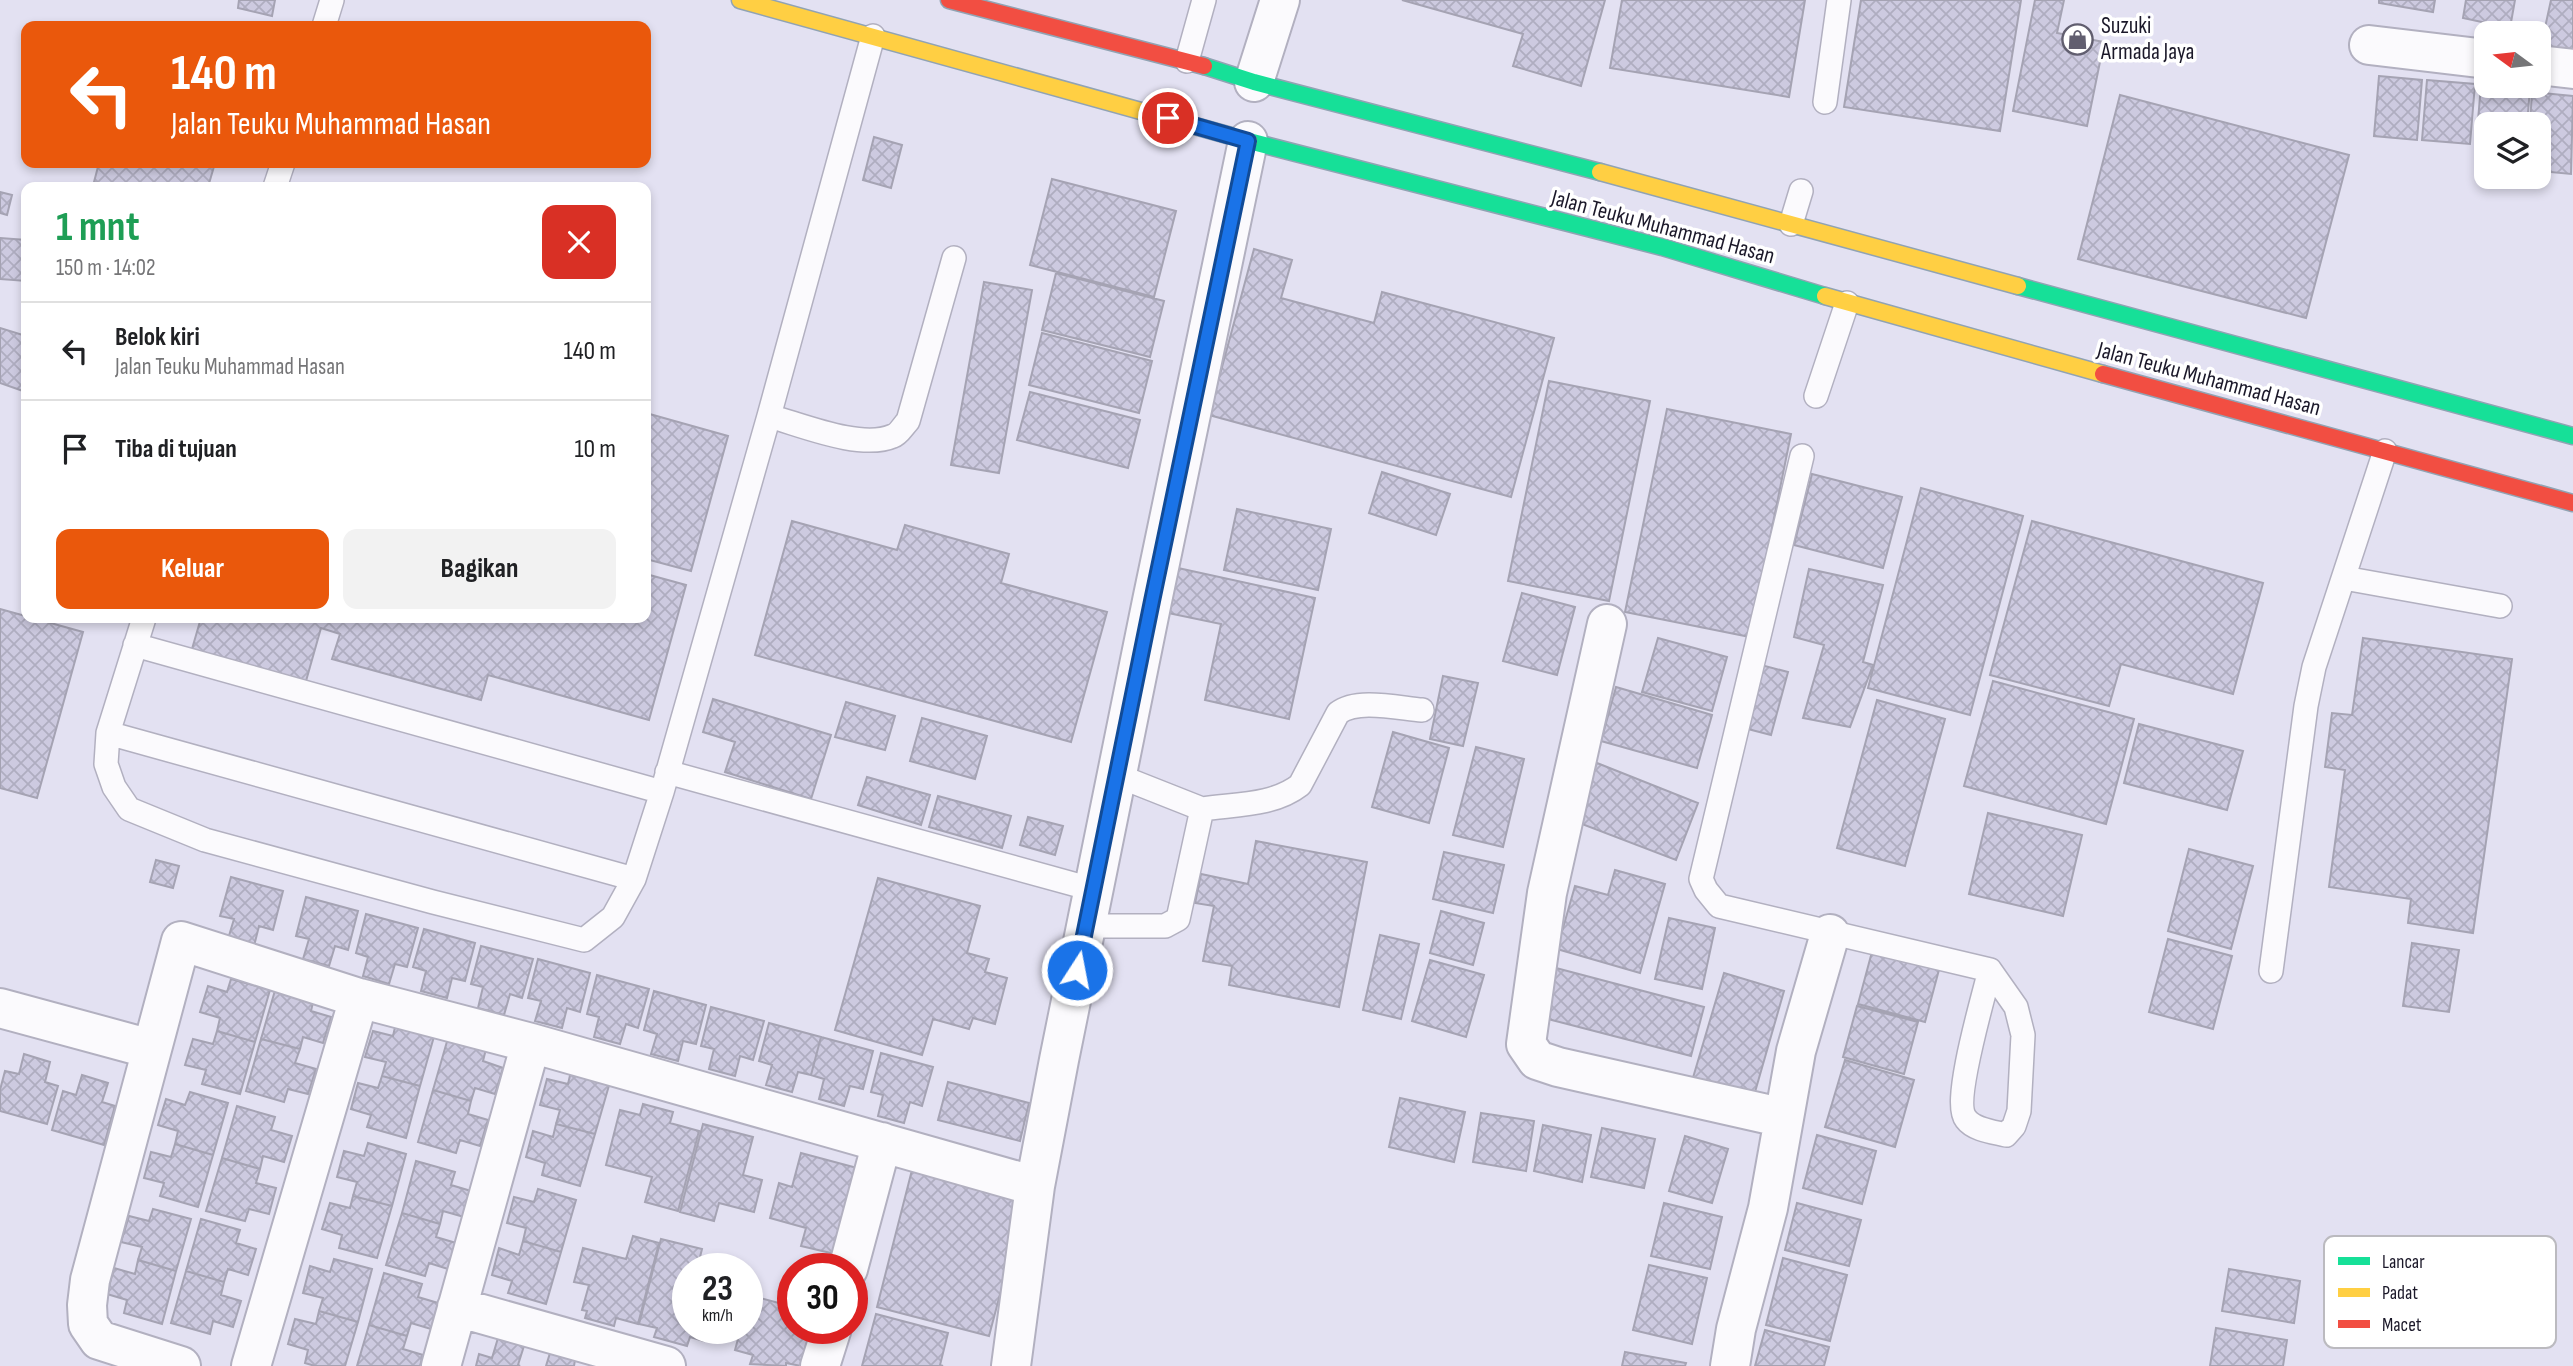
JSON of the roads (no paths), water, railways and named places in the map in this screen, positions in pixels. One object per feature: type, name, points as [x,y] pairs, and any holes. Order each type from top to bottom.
[{"type":"highway","name":"Jalan Teuku Muhammad Hasan","points":[[740,0],[1248,141],[1462,191],[1847,303],[2573,503]]},
{"type":"highway","name":"Jalan Teuku Muhammad Hasan","points":[[949,0],[1187,61],[1472,144],[1791,224],[2573,436]]},
{"type":"street","points":[[1254,82],[1280,0]]},
{"type":"street","points":[[2369,45],[2474,57]]},
{"type":"street","points":[[2552,67],[2573,69]]},
{"type":"street","points":[[1011,1366],[1035,1186],[1116,775],[1248,141]]},
{"type":"street","points":[[1607,624],[1547,893],[1526,1044],[1537,1060],[1558,1067],[1784,1118]]},
{"type":"street","points":[[1730,1366],[1736,1328],[1768,1208],[1796,1051],[1830,934]]},
{"type":"street","points":[[181,1366],[99,1340],[88,1324],[87,1305],[90,1280],[181,941],[359,998],[531,1043],[1035,1186]]},
{"type":"street","points":[[251,1366],[359,998]]},
{"type":"street","points":[[0,1008],[151,1049]]},
{"type":"street","points":[[441,1366],[531,1043]]},
{"type":"street","points":[[852,1253],[882,1142]]},
{"type":"street","points":[[457,1307],[666,1366]]},
{"type":"street","points":[[820,1366],[827,1344]]},
{"type":"lane","points":[[326,21],[332,0]]},
{"type":"lane","points":[[1187,61],[1204,0]]},
{"type":"lane","points":[[1825,102],[1839,0]]},
{"type":"lane","points":[[142,623],[108,733],[106,764],[114,788],[129,809],[205,840],[584,940],[613,917],[634,879],[664,782],[769,416],[873,36]]},
{"type":"lane","points":[[1791,224],[1801,191]]},
{"type":"lane","points":[[769,416],[854,439],[876,442],[896,435],[908,421],[954,258]]},
{"type":"lane","points":[[1815,396],[1847,303]]},
{"type":"lane","points":[[2271,971],[2306,706],[2314,667],[2385,451]]},
{"type":"lane","points":[[1802,456],[1700,879],[1719,906],[1990,970],[2016,1007],[2023,1035],[2019,1111],[2014,1126],[2006,1135],[1968,1122],[1962,1113],[1963,1077],[1990,970]]},
{"type":"lane","points":[[2344,578],[2500,606]]},
{"type":"lane","points":[[135,645],[664,782],[1091,908],[1165,926],[1178,919],[1202,809]]},
{"type":"lane","points":[[1116,775],[1202,809],[1275,799],[1300,785],[1338,713],[1344,708],[1359,705],[1422,710]]},
{"type":"lane","points":[[108,733],[634,879]]},
{"type":"place","name":"Suzuki Armada Jaya","points":[[2078,39]]}]
